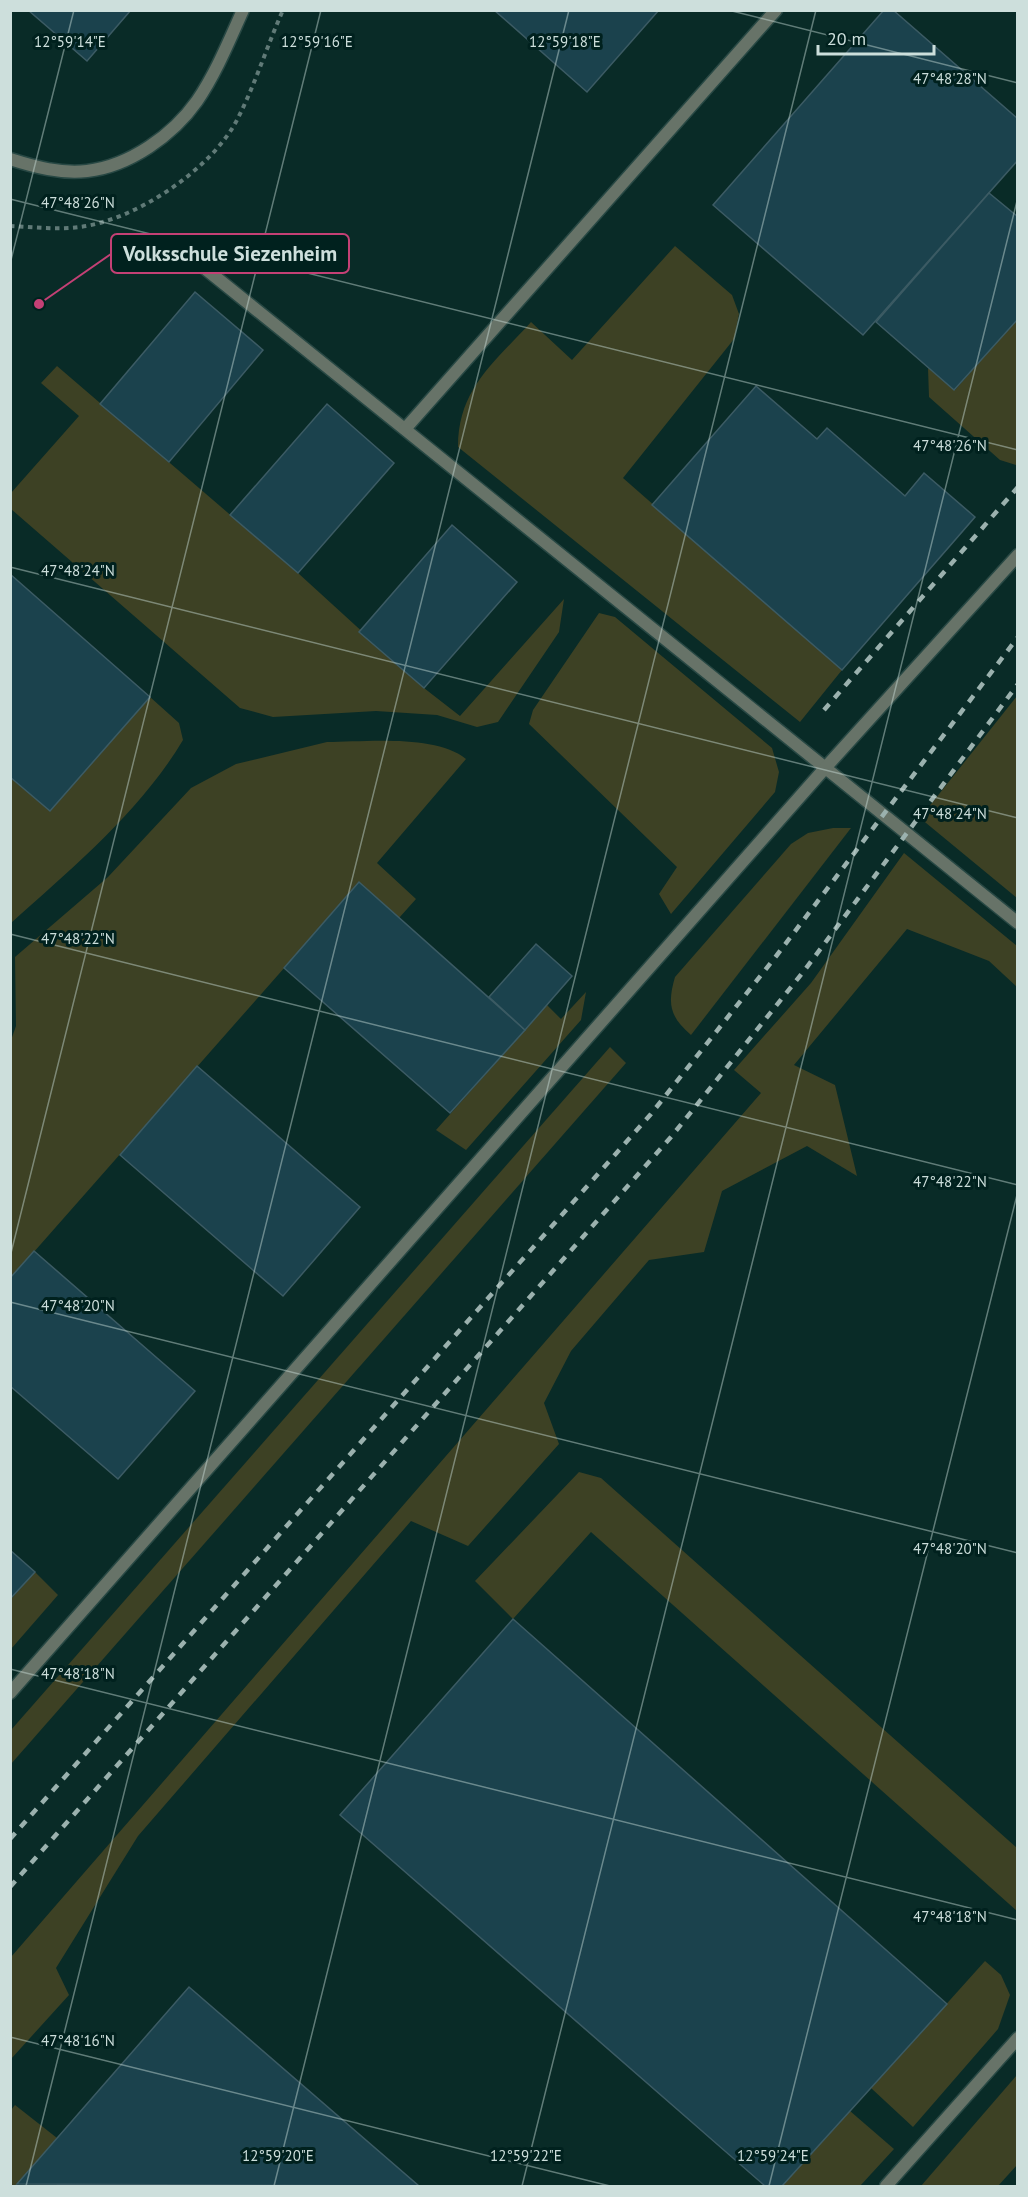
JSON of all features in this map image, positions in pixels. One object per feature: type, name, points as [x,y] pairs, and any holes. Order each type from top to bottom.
[{"type":"street","points":[[10,159],[40,169],[87,171],[134,156],[172,132],[197,100],[243,10]]},
{"type":"street","points":[[405,429],[776,10]]},
{"type":"street","points":[[192,258],[1017,922]]},
{"type":"street","points":[[10,1693],[826,767],[1017,555]]},
{"type":"street","points":[[886,2187],[1017,2038]]},
{"type":"green space","points":[[675,246],[732,295],[739,314],[734,339],[623,478],[842,670],[800,722],[458,447],[464,409],[471,393],[492,364],[531,322],[572,360]]},
{"type":"green space","points":[[1017,319],[1016,465],[1000,460],[929,397],[928,368],[955,390]]},
{"type":"green space","points":[[57,366],[298,573],[424,688],[460,716],[564,599],[559,632],[498,722],[477,727],[437,715],[376,711],[273,717],[240,708],[11,509],[11,493],[79,416],[41,383]]},
{"type":"green space","points":[[599,613],[615,617],[772,748],[779,772],[775,792],[671,914],[659,894],[677,867],[529,724],[533,710]]},
{"type":"green space","points":[[1017,696],[1017,898],[920,818]]},
{"type":"green space","points":[[150,697],[179,723],[183,740],[147,791],[126,815],[81,860],[11,923],[10,777],[50,811]]},
{"type":"green space","points":[[327,742],[419,743],[453,751],[466,759],[377,863],[416,899],[399,918],[359,883],[11,1278],[10,1043],[16,1026],[15,957],[108,877],[191,788],[236,764]]},
{"type":"green space","points":[[833,828],[851,828],[691,1035],[679,1022],[672,1009],[671,995],[675,977],[791,844],[808,833]]},
{"type":"green space","points":[[904,853],[1017,946],[1017,987],[989,961],[907,929],[794,1065],[835,1085],[857,1176],[807,1146],[722,1191],[704,1252],[649,1260],[571,1351],[544,1403],[559,1444],[468,1546],[411,1521],[138,1836],[56,1968],[69,1995],[11,2059],[11,1957],[761,1093],[734,1070],[811,983]]},
{"type":"green space","points":[[586,992],[581,1020],[466,1150],[436,1130],[547,1005],[561,1019]]},
{"type":"green space","points":[[610,1047],[626,1063],[11,1764],[11,1730]]},
{"type":"green space","points":[[579,1472],[601,1478],[1017,1848],[1017,1911],[591,1532],[513,1619],[475,1581]]},
{"type":"green space","points":[[35,1572],[58,1595],[11,1649],[11,1599]]},
{"type":"green space","points":[[985,1961],[1001,1975],[1010,1995],[998,2029],[913,2127],[871,2088]]},
{"type":"green space","points":[[1017,2075],[1017,2165],[998,2186],[921,2186]]},
{"type":"green space","points":[[15,2105],[57,2138],[16,2186],[11,2186],[11,2110]]},
{"type":"green space","points":[[850,2111],[894,2149],[860,2186],[782,2186]]},
{"type":"building","points":[[28,10],[131,10],[87,61]]},
{"type":"building","points":[[494,10],[659,10],[587,92]]},
{"type":"building","points":[[884,10],[893,10],[1018,119],[1018,160],[863,335],[713,205]]},
{"type":"building","points":[[989,193],[1018,217],[1018,319],[954,390],[876,322]]},
{"type":"building","points":[[195,292],[263,350],[169,462],[100,404]]},
{"type":"building","points":[[756,386],[817,439],[827,428],[905,496],[924,473],[975,517],[842,670],[652,505]]},
{"type":"building","points":[[327,404],[394,463],[298,573],[230,515]]},
{"type":"building","points":[[452,525],[517,582],[424,688],[359,632]]},
{"type":"building","points":[[10,574],[150,697],[50,811],[10,777]]},
{"type":"building","points":[[359,882],[525,1030],[450,1113],[284,968]]},
{"type":"building","points":[[536,944],[572,976],[525,1030],[489,997]]},
{"type":"building","points":[[197,1066],[360,1207],[283,1296],[120,1155]]},
{"type":"building","points":[[34,1251],[195,1391],[118,1479],[10,1386],[10,1278]]},
{"type":"building","points":[[10,1550],[35,1572],[10,1599]]},
{"type":"building","points":[[513,1619],[947,2004],[782,2186],[765,2186],[340,1815]]},
{"type":"building","points":[[189,1987],[419,2186],[17,2184]]},
{"type":"railway","points":[[824,710],[1018,487]]},
{"type":"railway","points":[[10,1839],[651,1114],[777,955],[1018,637]]},
{"type":"railway","points":[[10,1887],[671,1137],[804,971],[1018,684]]},
{"type":"place","name":"Volksschule Siezenheim","points":[[39,304]]}]
